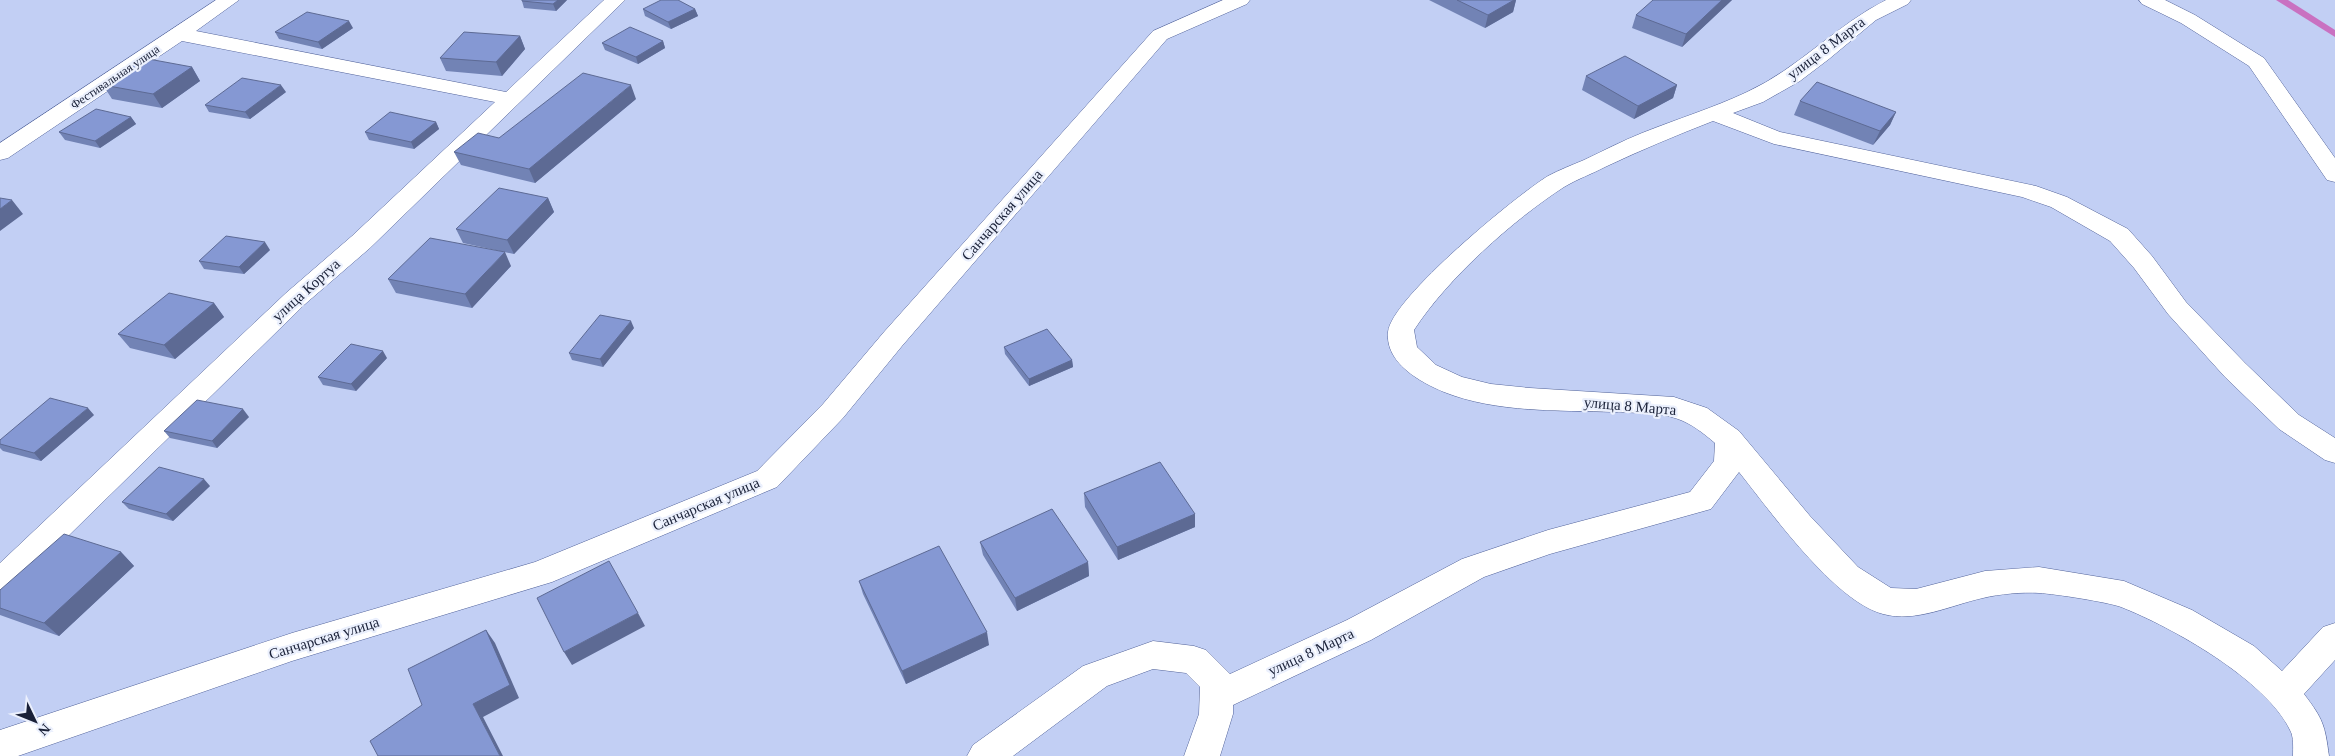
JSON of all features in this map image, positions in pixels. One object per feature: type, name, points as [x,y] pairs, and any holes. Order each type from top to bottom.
[{"type":"street","name":"Фестивальная улица","points":[[0,153],[229,0]]},
{"type":"street","name":"улица Кортуа","points":[[0,583],[295,299],[361,242],[615,0]]},
{"type":"street","name":"Санчарская улица","points":[[0,746],[292,647],[541,573],[767,478],[833,411],[893,339],[1160,35],[1240,0]]},
{"type":"street","name":"улица 8 Марта","points":[[1216,696],[1359,630],[1473,568],[1548,542],[1700,501],[1729,464],[1729,439],[1705,418],[1674,407],[1510,396],[1462,387],[1427,374],[1404,351],[1401,330],[1419,302],[1458,262],[1512,212],[1550,186],[1647,139],[1755,97],[1792,76],[1822,55],[1869,16],[1901,0]]},
{"type":"street","points":[[2149,0],[2188,19],[2257,62],[2335,176]]},
{"type":"street","points":[[179,34],[510,99]]},
{"type":"street","points":[[1713,113],[1774,137],[2028,191],[2059,202],[2091,218],[2119,235],[2143,262],[2177,308],[2235,370],[2289,422],[2335,452]]},
{"type":"street","points":[[1729,439],[1799,525],[1847,576],[1885,602],[1916,602],[1984,584],[2039,580],[2124,594],[2181,620],[2242,656],[2283,693],[2308,726],[2310,756]]},
{"type":"street","points":[[2283,693],[2335,637]]},
{"type":"street","points":[[985,756],[1095,676],[1153,656],[1194,660],[1217,681],[1216,714],[1202,756]]},
{"type":"building","points":[[522,0],[558,0],[553,4]]},
{"type":"building","points":[[661,0],[678,0],[695,9],[668,22],[643,9]]},
{"type":"building","points":[[1457,0],[1514,0],[1488,15]]},
{"type":"building","points":[[1653,0],[1722,0],[1686,34],[1636,15]]},
{"type":"building","points":[[307,12],[349,21],[318,42],[275,32]]},
{"type":"building","points":[[630,27],[663,41],[636,57],[602,43]]},
{"type":"building","points":[[464,32],[520,36],[496,62],[440,58]]},
{"type":"building","points":[[1625,56],[1677,85],[1638,106],[1586,76]]},
{"type":"building","points":[[143,58],[192,67],[153,94],[103,85]]},
{"type":"building","points":[[583,73],[631,85],[529,169],[454,152],[478,133],[499,138]]},
{"type":"building","points":[[242,78],[281,85],[245,112],[205,105]]},
{"type":"building","points":[[1817,82],[1896,112],[1880,131],[1800,101]]},
{"type":"building","points":[[96,109],[131,117],[95,141],[59,132]]},
{"type":"building","points":[[390,112],[436,122],[411,142],[365,132]]},
{"type":"building","points":[[499,188],[548,198],[507,240],[456,229]]},
{"type":"building","points":[[0,198],[12,200],[0,209]]},
{"type":"building","points":[[226,236],[265,242],[239,267],[199,261]]},
{"type":"building","points":[[430,238],[505,252],[465,294],[388,279]]},
{"type":"building","points":[[169,293],[214,303],[164,345],[118,334]]},
{"type":"building","points":[[600,315],[631,321],[600,359],[569,353]]},
{"type":"building","points":[[1047,329],[1072,360],[1029,379],[1004,347]]},
{"type":"building","points":[[351,344],[383,351],[351,384],[318,377]]},
{"type":"building","points":[[50,398],[88,408],[34,453],[0,444],[0,440]]},
{"type":"building","points":[[197,400],[243,409],[212,441],[164,431]]},
{"type":"building","points":[[1160,462],[1195,514],[1117,547],[1084,493]]},
{"type":"building","points":[[159,467],[204,479],[166,514],[122,502]]},
{"type":"building","points":[[1052,509],[1088,562],[1015,598],[980,542]]},
{"type":"building","points":[[64,534],[121,552],[44,623],[0,608],[0,590]]},
{"type":"building","points":[[939,546],[987,632],[902,671],[859,581]]},
{"type":"building","points":[[609,561],[638,613],[564,652],[537,598]]},
{"type":"building","points":[[486,630],[510,685],[473,704],[500,756],[378,756],[370,741],[422,705],[408,669]]},
{"type":"waterway","points":[[2281,0],[2335,34]]}]
